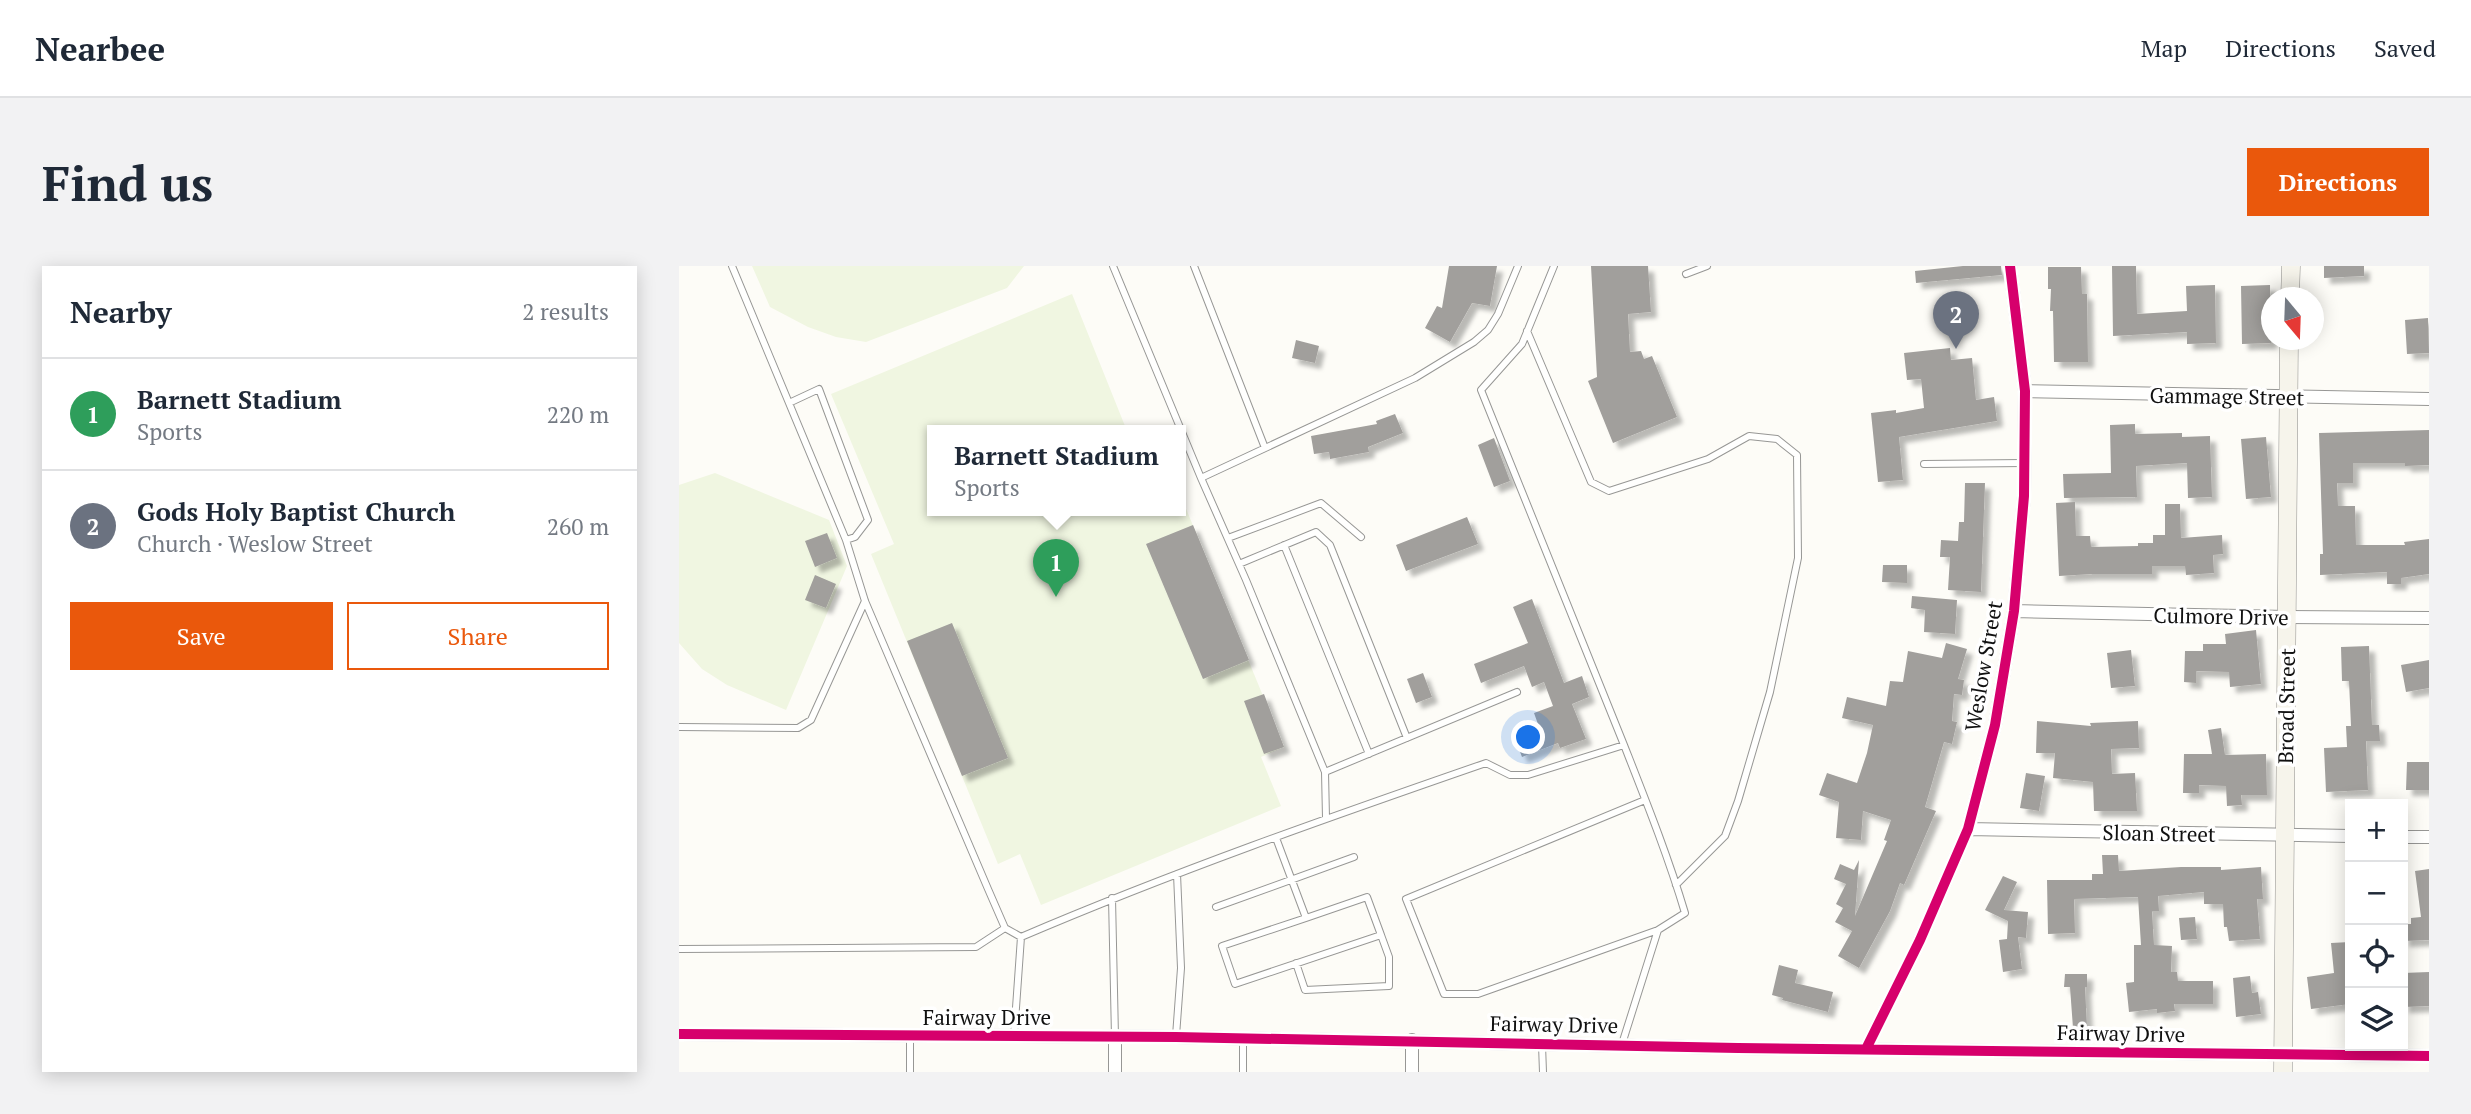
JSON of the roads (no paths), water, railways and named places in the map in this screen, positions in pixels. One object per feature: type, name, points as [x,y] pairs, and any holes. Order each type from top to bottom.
[{"type":"street","name":"Weslow Street","points":[[1866,1049],[1920,940],[1968,829],[1995,725],[2014,611],[2024,496],[2025,391],[2011,266]]},
{"type":"street","points":[[2290,287],[2291,266]]},
{"type":"street","name":"Broad Street","points":[[2283,1072],[2290,350]]},
{"type":"street","name":"Gammage Street","points":[[2025,391],[2429,400]]},
{"type":"street","name":"Culmore Drive","points":[[2014,611],[2429,618]]},
{"type":"street","name":"Sloan Street","points":[[1968,829],[2345,836]]},
{"type":"street","points":[[2408,837],[2429,837]]},
{"type":"street","name":"Fairway Drive","points":[[679,1034],[1176,1037],[2429,1056]]},
{"type":"street","points":[[1115,1037],[1115,1072]]},
{"type":"street","points":[[1412,1040],[1412,1072]]},
{"type":"lane","points":[[732,266],[846,540],[865,601],[1005,928],[1021,937]]},
{"type":"lane","points":[[1113,266],[1179,425]]},
{"type":"lane","points":[[1194,266],[1265,448]]},
{"type":"lane","points":[[1201,478],[1415,377],[1474,342],[1488,330],[1498,314],[1518,266]]},
{"type":"lane","points":[[1554,266],[1522,344],[1481,390],[1646,800],[1668,857],[1685,913],[1658,930],[1478,994],[1444,994],[1406,899],[1646,800]]},
{"type":"lane","points":[[1686,274],[1707,266]]},
{"type":"lane","points":[[1527,331],[1591,482],[1609,491],[1708,459],[1749,436],[1777,439],[1797,455],[1798,558],[1770,692],[1725,836],[1676,885]]},
{"type":"lane","points":[[789,403],[820,389],[867,520],[855,537],[846,540]]},
{"type":"lane","points":[[1186,442],[1325,772],[1326,818]]},
{"type":"lane","points":[[1924,464],[2025,463]]},
{"type":"lane","points":[[1228,538],[1321,503],[1361,537]]},
{"type":"lane","points":[[1239,564],[1316,532],[1330,545],[1407,738]]},
{"type":"lane","points":[[1284,545],[1369,754]]},
{"type":"lane","points":[[679,727],[798,728],[811,720],[865,601]]},
{"type":"lane","points":[[1325,772],[1517,692]]},
{"type":"lane","points":[[1021,937],[1112,898],[1486,762],[1510,775],[1528,775],[1623,746]]},
{"type":"lane","points":[[1276,838],[1305,918]]},
{"type":"lane","points":[[1216,907],[1353,858]]},
{"type":"lane","points":[[1176,1037],[1181,968],[1177,874]]},
{"type":"lane","points":[[1296,963],[1305,990],[1388,986],[1389,957],[1381,935],[1367,897],[1222,946],[1235,984],[1296,963],[1381,935]]},
{"type":"lane","points":[[1112,898],[1115,1037]]},
{"type":"lane","points":[[679,949],[977,947],[1005,928]]},
{"type":"lane","points":[[1622,1044],[1658,930]]},
{"type":"lane","points":[[1014,1036],[1021,937]]},
{"type":"lane","points":[[910,1036],[911,1072]]},
{"type":"lane","points":[[1243,1038],[1243,1072]]},
{"type":"lane","points":[[1542,1043],[1543,1072]]},
{"type":"place","name":"Gods Holy Baptist Church","points":[[1956,349]]},
{"type":"place","name":"Barnett Stadium","points":[[1056,597]]}]
